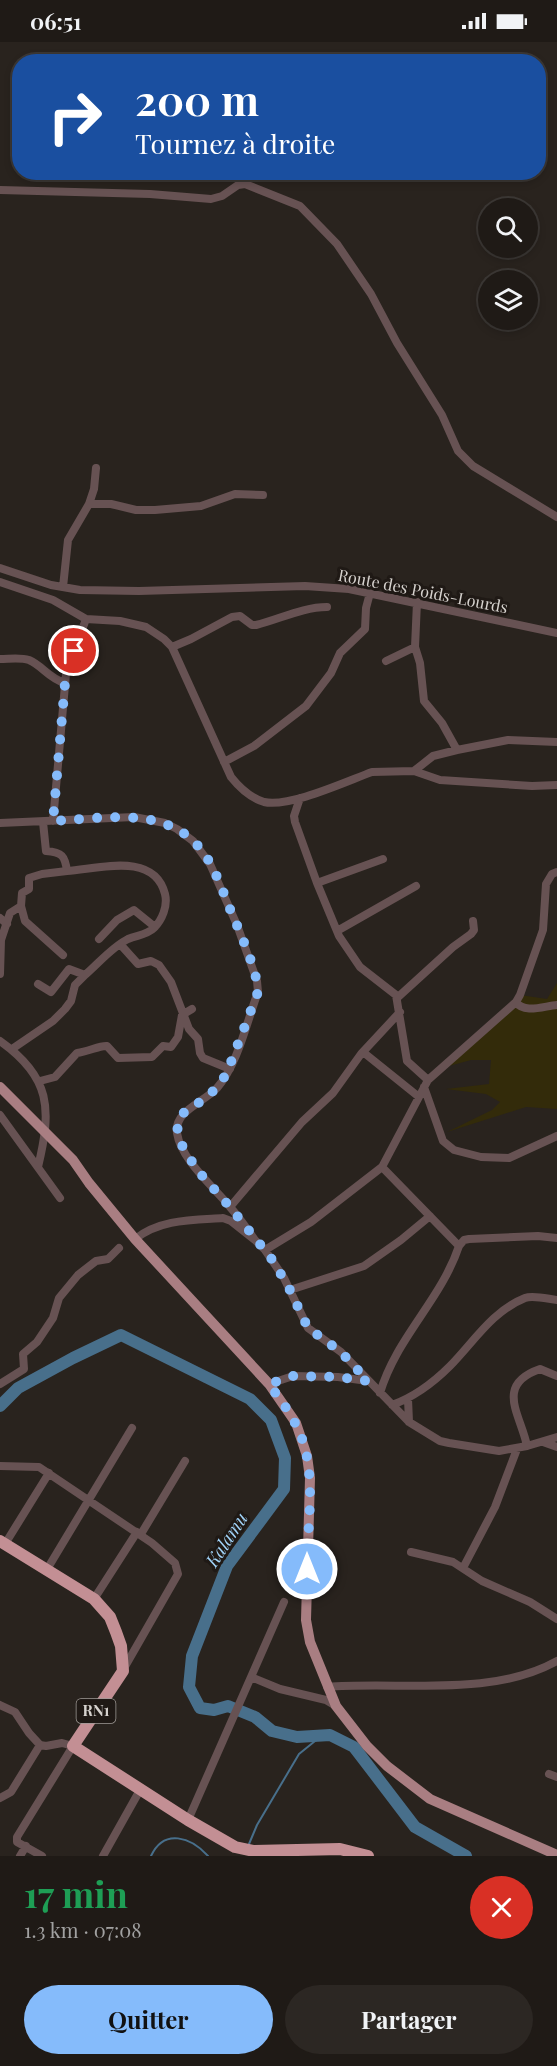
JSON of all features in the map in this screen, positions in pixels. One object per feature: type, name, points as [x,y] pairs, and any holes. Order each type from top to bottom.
[{"type":"highway","points":[[3,1543],[94,1599],[110,1617],[121,1646],[123,1671]]},
{"type":"highway","name":"RN1","points":[[123,1671],[73,1746],[229,1845],[247,1850],[285,1853],[340,1849],[368,1856]]},
{"type":"main road","points":[[0,1087],[73,1160],[135,1239],[269,1384],[296,1423],[307,1456],[310,1478],[306,1620],[310,1642],[336,1707],[374,1753],[430,1799],[557,1855]]},
{"type":"street","points":[[0,190],[150,194],[211,199],[222,196],[238,185],[245,184],[294,202],[332,238],[366,286],[397,343],[442,415],[464,458],[473,466],[557,517]]},
{"type":"street","points":[[63,588],[69,540],[89,504],[96,468]]},
{"type":"street","points":[[89,504],[111,504],[136,510],[155,510],[207,505],[242,493],[263,495]]},
{"type":"street","name":"Route des Poids-Lourds","points":[[0,568],[63,588],[95,591],[305,586],[349,589],[557,633]]},
{"type":"street","points":[[0,582],[53,600],[86,619],[120,621],[146,627],[164,639],[172,647],[224,762],[237,784],[261,801],[274,803],[300,798],[372,772],[414,771],[430,778],[450,781],[557,785]]},
{"type":"street","points":[[224,762],[254,746],[306,706],[332,673],[340,653],[365,629],[366,608],[370,593]]},
{"type":"street","points":[[417,602],[415,647],[421,671],[424,701],[442,723],[457,750]]},
{"type":"street","points":[[172,647],[232,617],[240,616],[252,625],[256,625],[308,608],[327,607]]},
{"type":"street","points":[[53,821],[65,683],[86,619]]},
{"type":"street","points":[[386,661],[415,647]]},
{"type":"street","points":[[0,659],[28,660],[52,679],[65,683]]},
{"type":"street","points":[[414,771],[433,756],[457,750],[508,740],[557,742]]},
{"type":"street","points":[[300,798],[294,816],[295,822],[317,883],[337,931],[360,967],[393,992],[397,998],[407,1061],[426,1083],[443,1142],[453,1150],[481,1156],[509,1158],[557,1136]]},
{"type":"street","points":[[0,823],[134,817],[165,823],[177,829],[193,841],[206,857],[237,925],[258,992],[230,1069],[209,1096],[182,1114],[177,1126],[177,1134],[183,1150],[197,1170],[230,1207],[255,1240]]},
{"type":"street","points":[[43,822],[46,849],[64,857],[67,872]]},
{"type":"street","points":[[317,883],[383,859]]},
{"type":"street","points":[[12,1049],[53,1021],[71,1001],[75,985],[120,944],[147,933],[155,927],[164,911],[165,896],[158,879],[146,869],[112,866],[30,877],[28,891],[22,893],[21,906],[25,921],[63,955]]},
{"type":"street","points":[[265,1250],[311,1222],[382,1167],[426,1083],[516,1002],[543,930],[546,884],[552,874],[557,872]]},
{"type":"street","points":[[337,931],[416,886]]},
{"type":"street","points":[[0,974],[1,940],[12,911],[21,906]]},
{"type":"street","points":[[99,939],[117,920],[134,910],[155,927]]},
{"type":"street","points":[[0,918],[7,924]]},
{"type":"street","points":[[397,998],[453,947],[471,934],[474,930],[473,921]]},
{"type":"street","points":[[120,944],[138,964],[151,961],[159,965],[171,982],[189,1029],[197,1036],[203,1058],[230,1069]]},
{"type":"street","points":[[38,984],[51,992],[69,969],[85,975]]},
{"type":"street","points":[[516,1002],[519,1007],[527,1009],[557,1005]]},
{"type":"street","points":[[40,1081],[56,1077],[77,1053],[90,1052],[105,1045],[118,1058],[152,1057],[163,1046],[171,1047],[178,1037],[182,1015],[192,1009]]},
{"type":"street","points":[[230,1207],[303,1122],[333,1093],[363,1052],[400,1012]]},
{"type":"street","points":[[0,1041],[26,1062],[40,1081],[46,1109],[47,1132],[38,1167]]},
{"type":"street","points":[[363,1052],[418,1096]]},
{"type":"street","points":[[0,1115],[60,1198]]},
{"type":"street","points":[[382,1167],[459,1246]]},
{"type":"street","points":[[290,1290],[364,1266],[402,1240],[430,1216]]},
{"type":"street","points":[[135,1239],[145,1231],[162,1224],[223,1218],[231,1221],[265,1250],[290,1290],[308,1328],[341,1352],[410,1422],[449,1443],[499,1451],[517,1449],[557,1437]]},
{"type":"street","points":[[380,1393],[388,1368],[412,1327],[441,1287],[459,1246],[464,1240],[538,1236],[557,1238]]},
{"type":"street","points":[[0,1384],[24,1369],[23,1354],[37,1342],[54,1315],[59,1298],[75,1278],[96,1261],[108,1259],[119,1248]]},
{"type":"street","points":[[392,1405],[408,1399],[449,1367],[479,1331],[526,1297],[557,1300]]},
{"type":"street","points":[[527,1446],[523,1429],[514,1411],[515,1388],[524,1376],[540,1369],[557,1376]]},
{"type":"street","points":[[269,1384],[293,1376],[338,1377],[368,1381]]},
{"type":"street","points":[[408,1399],[410,1422]]},
{"type":"street","points":[[46,1571],[132,1428]]},
{"type":"street","points":[[542,1442],[557,1447]]},
{"type":"street","points":[[463,1568],[492,1515],[517,1449]]},
{"type":"street","points":[[94,1599],[185,1461]]},
{"type":"street","points":[[0,1466],[35,1466],[49,1473],[139,1533],[175,1563],[178,1574],[123,1671]]},
{"type":"street","points":[[3,1543],[49,1473]]},
{"type":"street","points":[[411,1552],[445,1559],[482,1581],[530,1602],[557,1619]]},
{"type":"street","points":[[188,1820],[284,1602]]},
{"type":"street","points":[[327,1687],[350,1684],[441,1685],[505,1679],[536,1671],[557,1661]]},
{"type":"street","points":[[251,1677],[280,1689],[326,1700],[336,1707]]},
{"type":"street","points":[[0,1705],[15,1712],[40,1745],[62,1743],[73,1746],[17,1837],[17,1842],[42,1856]]},
{"type":"street","points":[[0,1798],[11,1792],[40,1745]]},
{"type":"street","points":[[103,1856],[140,1790]]},
{"type":"street","points":[[20,1856],[26,1846]]},
{"type":"sand","points":[[557,983],[557,1109],[526,1107],[447,1132],[492,1110],[500,1102],[486,1094],[446,1089],[489,1084],[491,1060],[471,1060],[438,1069],[520,995],[547,999]]},
{"type":"waterway","name":"Kalamu","points":[[0,1406],[18,1388],[121,1335],[250,1399],[271,1420],[285,1458],[284,1489],[227,1566],[192,1656],[189,1687],[200,1708],[214,1710],[228,1706],[255,1717],[272,1731],[297,1737],[330,1735],[354,1747],[415,1827],[466,1856]]},
{"type":"waterway","points":[[249,1844],[257,1825],[299,1754],[320,1737]]},
{"type":"waterway","points":[[151,1856],[156,1847],[163,1842],[178,1838],[194,1844],[208,1856]]},
{"type":"route","points":[[74,651],[66,674],[53,821],[142,818],[172,825],[193,841],[210,864],[237,925],[257,981],[258,992],[230,1069],[209,1096],[182,1114],[179,1120],[177,1134],[183,1150],[271,1258],[284,1278],[308,1328],[341,1352],[368,1381],[332,1376],[320,1378],[293,1376],[269,1384],[296,1423],[307,1456],[310,1478],[307,1569]]}]
